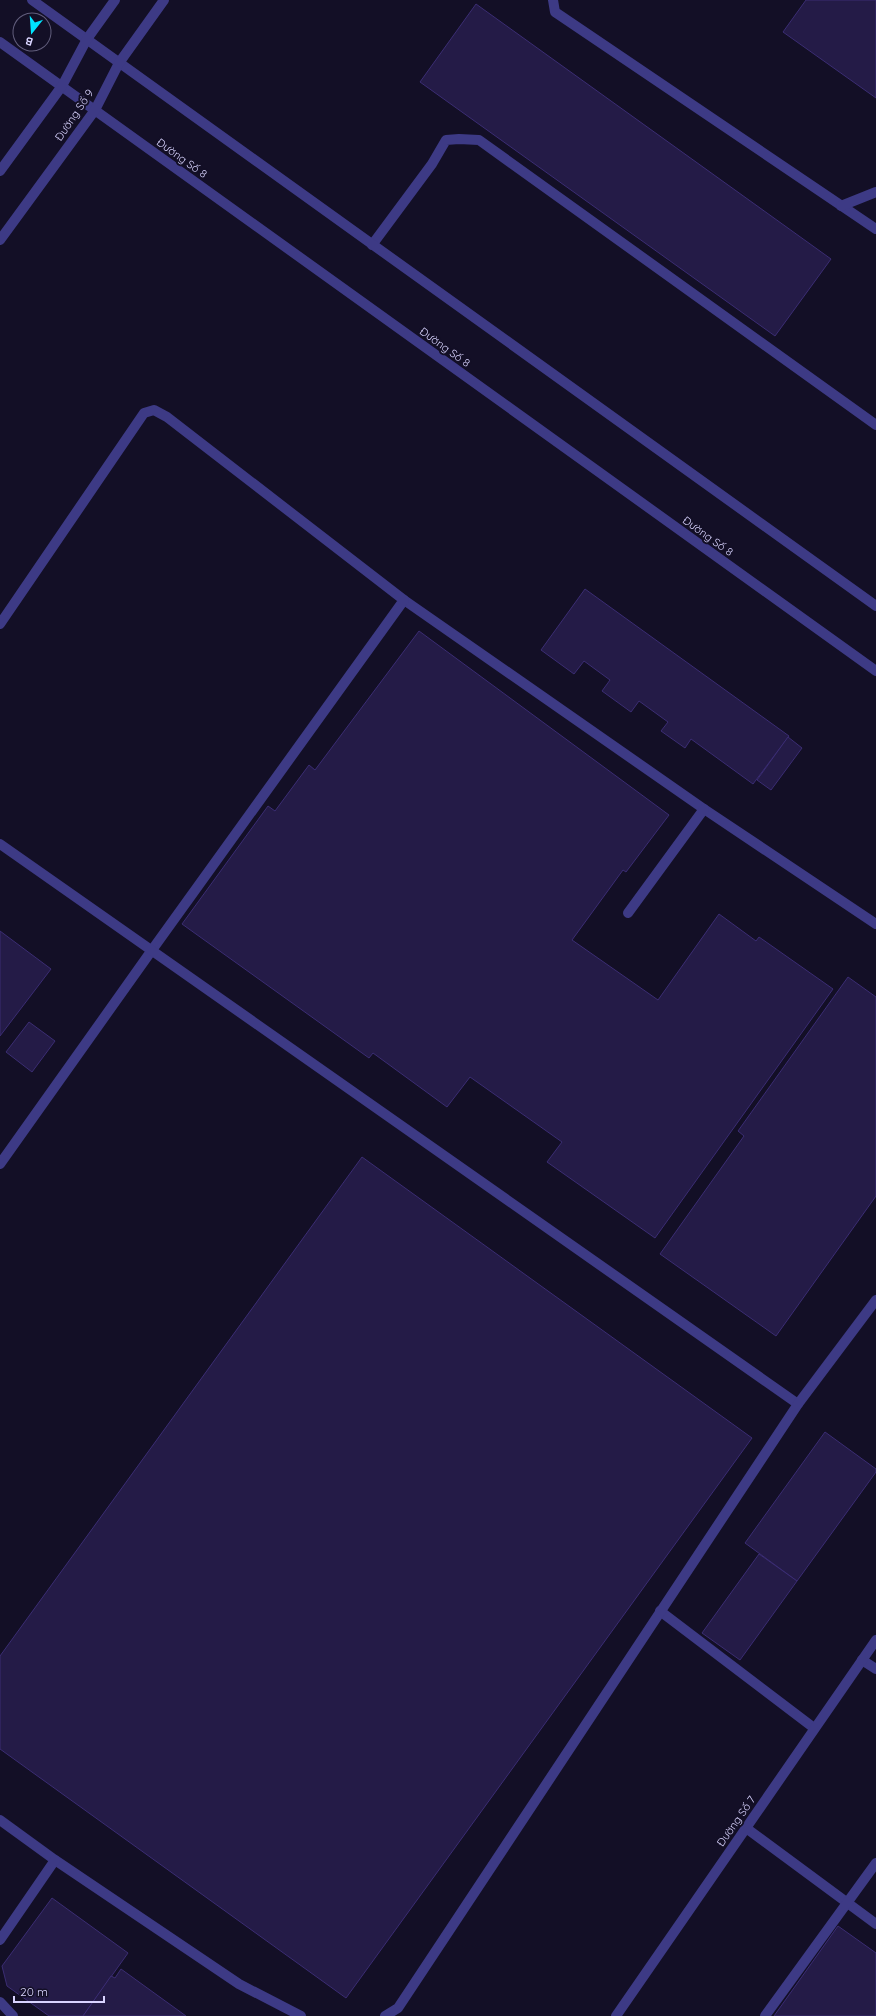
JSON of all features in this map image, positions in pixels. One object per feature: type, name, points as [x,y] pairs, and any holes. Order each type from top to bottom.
[{"type":"street","points":[[32,0],[876,606]]},
{"type":"street","points":[[0,171],[62,86],[87,39],[115,0]]},
{"type":"street","name":"Đường Số 9","points":[[0,240],[95,110],[119,63],[164,0]]},
{"type":"street","points":[[552,0],[555,12],[876,229]]},
{"type":"street","name":"Đường Số 8","points":[[0,42],[876,671]]},
{"type":"street","points":[[372,245],[432,164],[446,140],[479,140],[876,425]]},
{"type":"street","points":[[841,206],[876,192]]},
{"type":"street","points":[[0,624],[144,413],[154,410],[167,417],[404,600],[704,809],[876,924]]},
{"type":"street","points":[[0,1164],[404,600]]},
{"type":"street","points":[[628,913],[704,809]]},
{"type":"street","points":[[0,844],[798,1404]]},
{"type":"street","points":[[385,2016],[398,2008],[798,1404],[876,1300]]},
{"type":"street","points":[[660,1611],[814,1728]]},
{"type":"street","name":"Đường Số 7","points":[[616,2016],[876,1640]]},
{"type":"street","points":[[862,1660],[876,1669]]},
{"type":"street","points":[[0,1820],[55,1860],[239,1984],[301,2016]]},
{"type":"street","points":[[746,1828],[876,1924]]},
{"type":"street","points":[[0,1940],[55,1860]]},
{"type":"street","points":[[765,2016],[876,1863]]},
{"type":"street","points":[[0,2002],[13,2016]]},
{"type":"building","points":[[806,0],[876,0],[876,98],[783,32]]},
{"type":"building","points":[[476,4],[831,259],[775,336],[420,82]]},
{"type":"building","points":[[585,589],[789,736],[753,784],[691,739],[685,748],[661,731],[668,722],[639,701],[631,712],[602,691],[610,680],[584,661],[574,674],[541,650]]},
{"type":"building","points":[[419,631],[669,815],[626,872],[623,870],[572,940],[658,1000],[719,914],[756,941],[759,937],[833,989],[655,1238],[547,1162],[562,1142],[470,1077],[447,1107],[373,1053],[369,1058],[182,924],[268,806],[275,811],[309,765],[315,770]]},
{"type":"building","points":[[788,737],[802,748],[771,790],[757,780]]},
{"type":"building","points":[[0,931],[51,969],[0,1036]]},
{"type":"building","points":[[848,977],[876,997],[876,1196],[776,1336],[660,1254],[744,1136],[738,1131]]},
{"type":"building","points":[[29,1022],[55,1041],[32,1072],[6,1052]]},
{"type":"building","points":[[362,1157],[752,1438],[346,1998],[0,1749],[0,1656]]},
{"type":"building","points":[[825,1432],[876,1469],[876,1472],[797,1581],[745,1543]]},
{"type":"building","points":[[759,1554],[797,1581],[740,1660],[702,1633]]},
{"type":"building","points":[[52,1898],[128,1953],[83,2016],[49,2016],[7,1986],[2,1966]]},
{"type":"building","points":[[838,1926],[876,1953],[876,2016],[774,2016]]},
{"type":"building","points":[[121,1969],[186,2016],[83,2016],[111,1976],[115,1978]]}]
